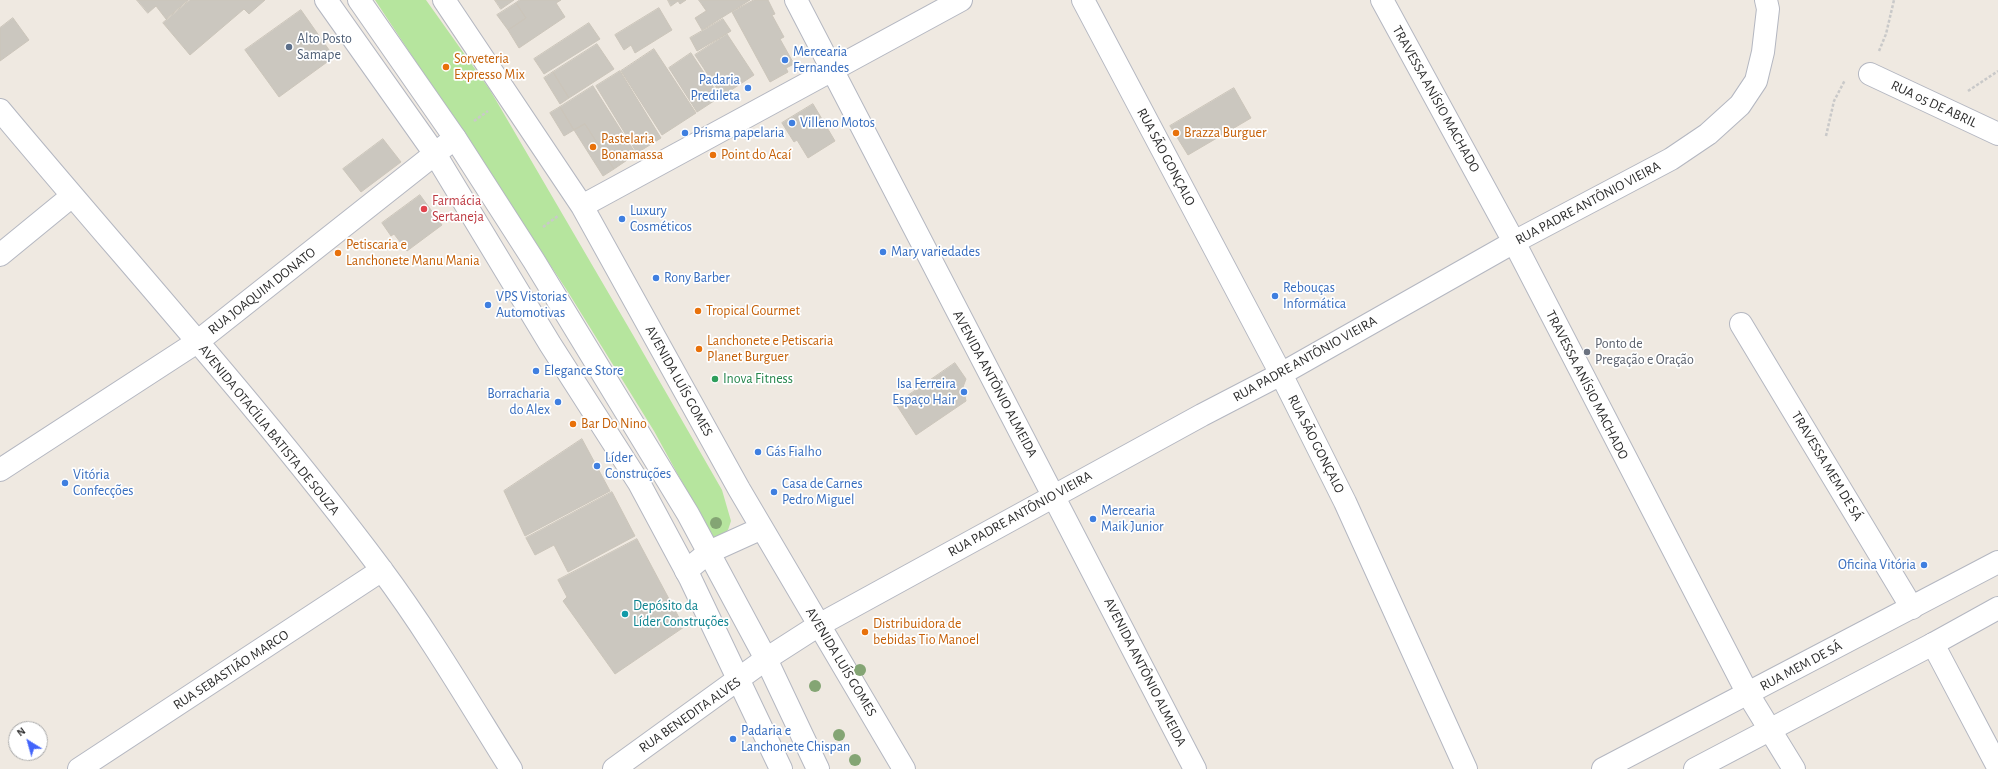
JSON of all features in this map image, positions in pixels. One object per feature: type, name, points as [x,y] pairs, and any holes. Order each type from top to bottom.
[{"type":"street","points":[[326,0],[435,154],[550,344],[639,482],[686,571],[781,769]]},
{"type":"street","points":[[359,0],[455,138],[534,261],[688,514],[766,659],[818,769]]},
{"type":"street","name":"AVENIDA LUÍS GOMES","points":[[444,0],[582,206],[689,400],[762,528],[904,769]]},
{"type":"street","name":"AVENIDA ANTÔNIO ALMEIDA","points":[[796,0],[832,72],[1195,769]]},
{"type":"street","points":[[582,206],[832,72],[961,0]]},
{"type":"street","name":"RUA SÃO GONÇALO","points":[[1083,0],[1281,374],[1345,502],[1466,769]]},
{"type":"street","name":"TRAVESSA ANÍSIO MACHADO","points":[[1382,0],[1514,242],[1748,694],[1794,769]]},
{"type":"street","name":"RUA PADRE ANTÔNIO VIEIRA","points":[[766,659],[819,624],[1202,415],[1281,374],[1514,242],[1671,159],[1708,134],[1740,105],[1756,81],[1763,52],[1768,9],[1766,0]]},
{"type":"street","points":[[370,62],[391,46]]},
{"type":"street","name":"RUA 05 DE ABRIL","points":[[1870,74],[1998,134]]},
{"type":"street","name":"AVENIDA OTACÍLIA BATISTA DE SOUZA","points":[[0,110],[303,468],[382,570],[444,662],[511,769]]},
{"type":"street","name":"RUA JOAQUIM DONATO","points":[[0,470],[197,342],[455,138]]},
{"type":"street","points":[[0,255],[72,196]]},
{"type":"street","name":"TRAVESSA MEM DE SÁ","points":[[1741,324],[1912,608]]},
{"type":"street","points":[[686,571],[709,552],[762,528]]},
{"type":"street","name":"RUA MEM DE SÁ","points":[[1603,769],[1998,562]]},
{"type":"street","name":"RUA SEBASTIÃO MARCO","points":[[79,769],[382,570]]},
{"type":"street","points":[[1695,769],[1933,644],[1998,608]]},
{"type":"street","points":[[1933,644],[1998,767]]},
{"type":"street","name":"RUA BENEDITA ALVES","points":[[614,769],[766,659]]},
{"type":"path","points":[[1826,136],[1834,101],[1843,81],[1870,74],[1886,34],[1894,0]]},
{"type":"path","points":[[1947,110],[1962,96],[1998,71]]},
{"type":"path","points":[[470,124],[490,110]]},
{"type":"path","points":[[538,230],[560,215]]},
{"type":"green space","points":[[375,0],[426,0],[490,90],[722,490],[731,521],[728,530],[720,539],[712,537],[654,431],[568,292]]},
{"type":"building","points":[[137,0],[188,0],[166,19],[156,6],[148,13]]},
{"type":"building","points":[[190,0],[265,0],[249,14],[244,9],[190,55],[163,23]]},
{"type":"building","points":[[495,0],[514,0],[501,9]]},
{"type":"building","points":[[520,0],[561,0],[556,3],[565,17],[519,48],[508,30],[526,18],[516,3]]},
{"type":"building","points":[[668,0],[686,0],[680,4],[678,1],[671,6]]},
{"type":"building","points":[[699,0],[750,0],[702,30],[695,18],[706,11]]},
{"type":"building","points":[[754,0],[768,0],[775,14],[772,15],[784,37],[780,39],[794,64],[786,68],[788,72],[770,82],[732,12]]},
{"type":"building","points":[[516,3],[526,18],[508,30],[497,15]]},
{"type":"building","points":[[659,8],[672,30],[635,53],[631,45],[624,50],[615,35]]},
{"type":"building","points":[[301,10],[334,57],[279,97],[245,50]]},
{"type":"building","points":[[13,18],[29,40],[0,61],[0,28]]},
{"type":"building","points":[[723,19],[731,31],[697,51],[690,38]]},
{"type":"building","points":[[589,23],[600,39],[544,74],[534,59]]},
{"type":"building","points":[[727,34],[754,75],[722,96],[695,55]]},
{"type":"building","points":[[597,44],[614,69],[569,98],[553,72]]},
{"type":"building","points":[[654,49],[696,113],[662,135],[621,71]]},
{"type":"building","points":[[691,53],[720,97],[697,112],[669,68]]},
{"type":"building","points":[[620,71],[661,138],[637,153],[596,86]]},
{"type":"building","points":[[553,72],[569,98],[560,104],[544,78]]},
{"type":"building","points":[[593,86],[636,154],[614,169],[585,124],[574,130],[560,107]]},
{"type":"building","points":[[1234,88],[1251,118],[1188,155],[1170,126]]},
{"type":"building","points":[[813,104],[835,141],[808,158],[797,140],[794,142],[782,123]]},
{"type":"building","points":[[560,107],[574,130],[564,136],[550,113]]},
{"type":"building","points":[[585,124],[614,169],[603,176],[574,130]]},
{"type":"building","points":[[383,139],[401,162],[361,192],[343,169]]},
{"type":"building","points":[[420,195],[442,225],[407,251],[394,234],[391,236],[382,223]]},
{"type":"building","points":[[955,363],[966,379],[963,387],[966,401],[916,435],[896,404]]},
{"type":"building","points":[[582,439],[610,491],[525,536],[504,491]]},
{"type":"building","points":[[612,492],[635,536],[568,572],[554,545],[535,555],[526,538]]},
{"type":"building","name":"Depósito da Líder Construções","points":[[637,539],[684,627],[615,674],[563,601],[567,597],[558,580]]},
{"type":"place","name":"Alto Posto Samape","points":[[289,47]]},
{"type":"place","name":"Mercearia Fernandes","points":[[785,60]]},
{"type":"place","name":"Sorveteria Expresso Mix","points":[[446,67]]},
{"type":"place","name":"Padaria Predileta","points":[[748,88]]},
{"type":"place","name":"Villeno Motos","points":[[792,123]]},
{"type":"place","name":"Prisma papelaria","points":[[685,133]]},
{"type":"place","name":"Brazza Burguer","points":[[1176,133]]},
{"type":"place","name":"Pastelaria Bonamassa","points":[[593,147]]},
{"type":"place","name":"Point do Acaí","points":[[713,155]]},
{"type":"place","name":"Farmácia Sertaneja","points":[[424,209]]},
{"type":"place","name":"Luxury Cosméticos","points":[[622,219]]},
{"type":"place","name":"Mary variedades","points":[[883,252]]},
{"type":"place","name":"Petiscaria e Lanchonete Manu Mania","points":[[338,253]]},
{"type":"place","name":"Rony Barber","points":[[656,278]]},
{"type":"place","name":"Rebouças Informática","points":[[1275,296]]},
{"type":"place","name":"VPS Vistorias Automotivas","points":[[488,305]]},
{"type":"place","name":"Tropical Gourmet","points":[[698,311]]},
{"type":"place","name":"Lanchonete e Petiscaria Planet Burguer","points":[[699,349]]},
{"type":"place","name":"Ponto de Pregação e Oração","points":[[1587,352]]},
{"type":"place","name":"Elegance Store","points":[[536,371]]},
{"type":"place","name":"Inova Fitness","points":[[715,379]]},
{"type":"place","name":"Isa Ferreira Espaço Hair","points":[[964,392]]},
{"type":"place","name":"Borracharia do Alex","points":[[558,402]]},
{"type":"place","name":"Bar Do Nino","points":[[573,424]]},
{"type":"place","name":"Gás Fialho","points":[[758,452]]},
{"type":"place","name":"Líder Construções","points":[[597,466]]},
{"type":"place","name":"Vitória Confecções","points":[[65,483]]},
{"type":"place","name":"Casa de Carnes Pedro Miguel","points":[[774,492]]},
{"type":"place","name":"Mercearia Maik Junior","points":[[1093,519]]},
{"type":"place","name":"Oficina Vitória","points":[[1924,565]]},
{"type":"place","name":"Depósito da Líder Construções","points":[[625,614]]},
{"type":"place","name":"Distribuidora de bebidas Tio Manoel","points":[[865,632]]},
{"type":"place","name":"Padaria e Lanchonete Chispan","points":[[733,739]]}]
